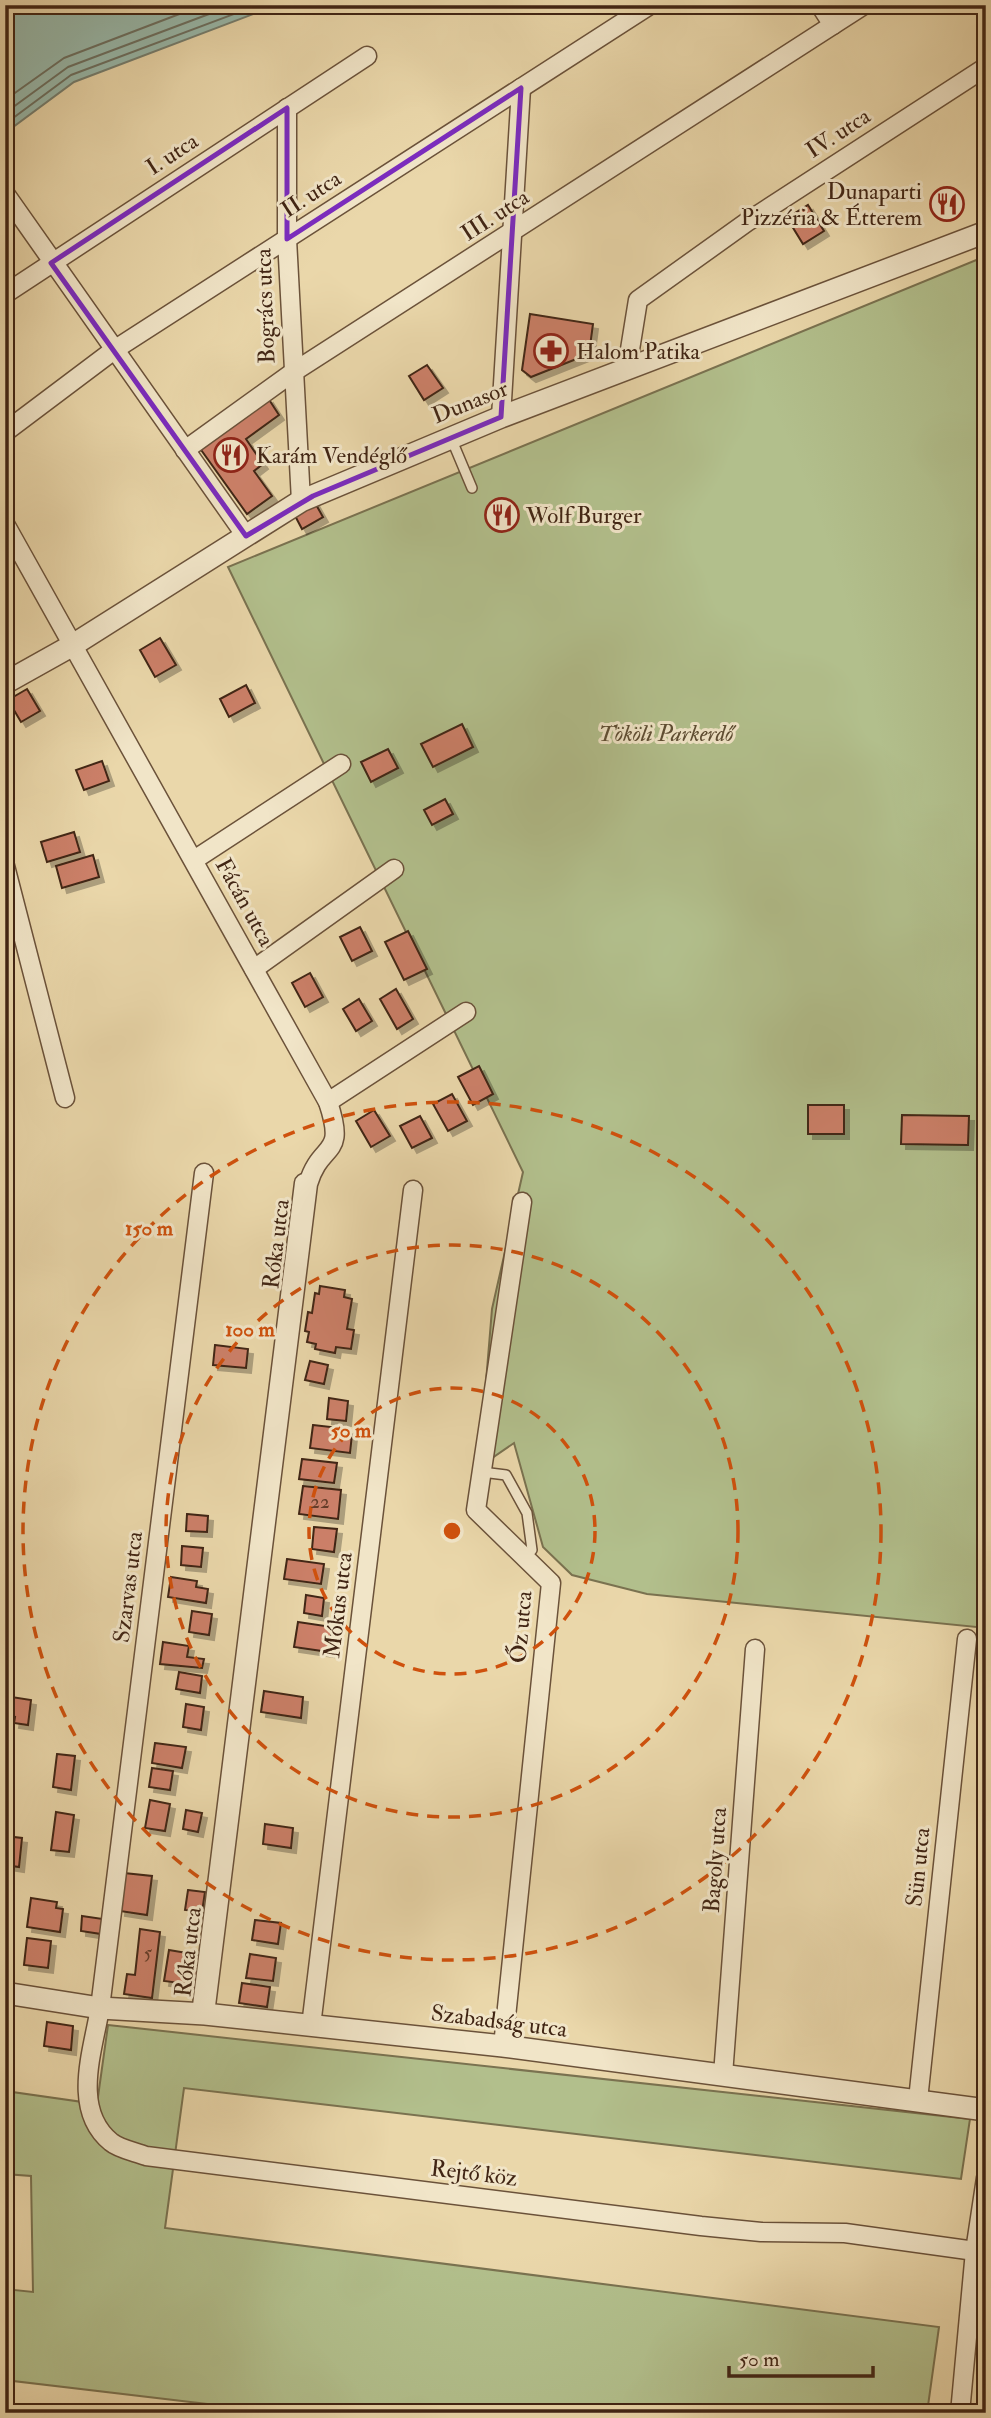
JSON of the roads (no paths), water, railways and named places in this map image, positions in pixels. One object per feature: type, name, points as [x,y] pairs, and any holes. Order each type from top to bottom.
[{"type":"street","name":"II. utca","points":[[5,432],[114,350],[650,5]]},
{"type":"street","points":[[820,5],[833,25]]},
{"type":"street","name":"III. utca","points":[[185,450],[292,373],[864,5]]},
{"type":"street","name":"I. utca","points":[[5,294],[367,56]]},
{"type":"street","name":"IV. utca","points":[[627,368],[638,300],[747,222],[986,66]]},
{"type":"street","points":[[501,417],[521,88]]},
{"type":"street","name":"Bogrács utca","points":[[286,108],[292,373],[301,501]]},
{"type":"street","points":[[6,195],[246,536]]},
{"type":"street","name":"Dunasor","points":[[5,683],[73,645],[301,501],[501,417],[986,232]]},
{"type":"street","name":"Fácán utca","points":[[5,524],[328,1102],[336,1137],[332,1150],[318,1160],[308,1184]]},
{"type":"street","points":[[194,860],[341,764]]},
{"type":"street","points":[[5,866],[65,1098]]},
{"type":"street","points":[[254,969],[394,869]]},
{"type":"street","points":[[328,1102],[466,1012]]},
{"type":"street","name":"Szarvas utca","points":[[100,2008],[204,1173]]},
{"type":"street","name":"Róka utca","points":[[205,2014],[201,2014],[304,1183],[308,1184]]},
{"type":"street","name":"Mókus utca","points":[[311,2026],[414,1190]]},
{"type":"street","name":"Őz utca","points":[[503,2046],[551,1583],[476,1510],[522,1202]]},
{"type":"street","name":"Sün utca","points":[[918,2100],[967,1639]]},
{"type":"street","name":"Bagoly utca","points":[[723,2075],[755,1649]]},
{"type":"street","name":"Szabadság utca","points":[[5,1993],[100,2008],[205,2014],[503,2046],[986,2110]]},
{"type":"street","name":"Rejtő köz","points":[[100,2008],[86,2091],[91,2117],[112,2143],[146,2156],[701,2226],[761,2232],[845,2233],[975,2251]]},
{"type":"street","points":[[960,2413],[975,2251],[986,2178]]},
{"type":"lane","points":[[451,438],[472,488]]},
{"type":"lane","points":[[482,1472],[506,1475],[527,1513],[532,1550],[524,1557]]},
{"type":"water","points":[[5,5],[277,5],[74,82],[5,133]]},
{"type":"place","name":"Dunaparti Pizzéria & Étterem","points":[[947,204]]},
{"type":"place","name":"Halom Patika","points":[[551,351]]},
{"type":"place","name":"Karám Vendéglő","points":[[231,455]]},
{"type":"place","name":"Wolf Burger","points":[[502,515]]},
{"type":"park label","name":"Tököli Parkerdő","points":[[666,733]]}]
